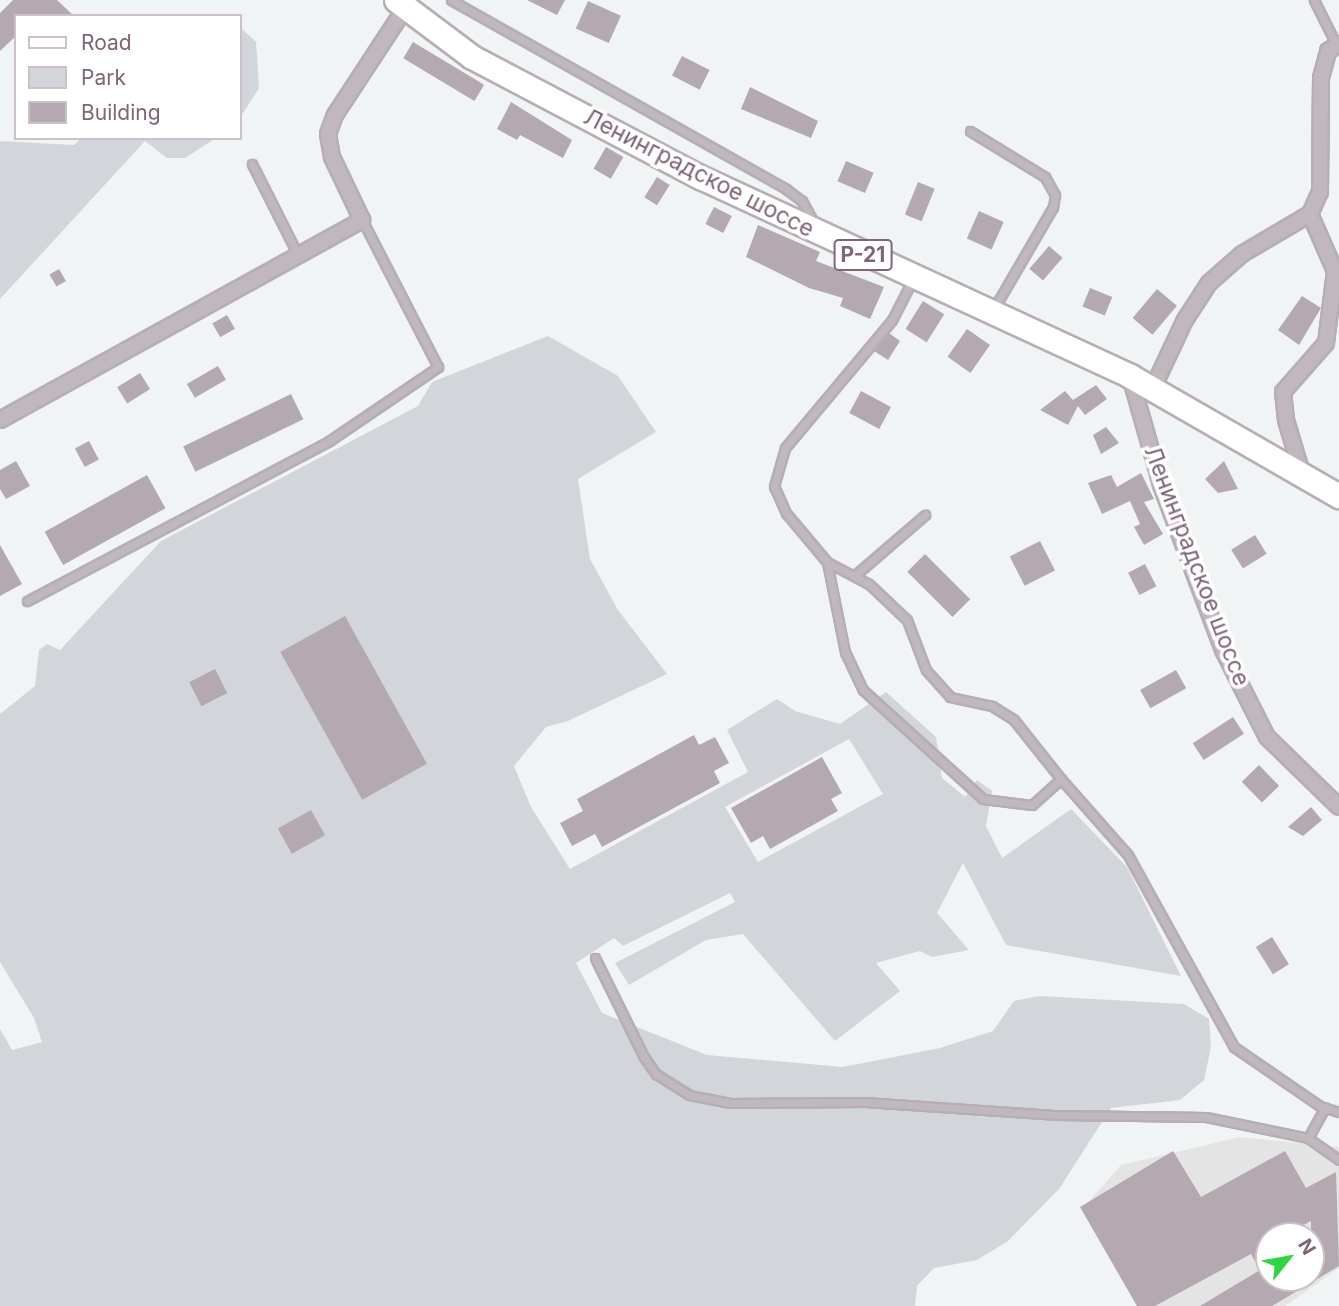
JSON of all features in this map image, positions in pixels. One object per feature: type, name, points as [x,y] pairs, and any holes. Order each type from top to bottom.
[{"type":"main road","name":"Ленинградское шоссе","points":[[401,4],[472,57],[700,177],[914,279],[1130,376],[1339,496]]},
{"type":"street","points":[[0,420],[362,220],[332,157],[328,134],[335,115],[401,4]]},
{"type":"street","points":[[1152,390],[1185,320],[1209,283],[1242,254],[1310,214],[1320,192],[1321,78],[1328,51],[1337,44]]},
{"type":"street","points":[[1303,477],[1286,420],[1283,392],[1325,343],[1335,271],[1310,214]]},
{"type":"street","name":"Ленинградское шоссе","points":[[1130,376],[1161,485],[1223,650],[1267,737],[1339,807]]},
{"type":"lane","points":[[451,0],[786,189],[802,201],[819,234]]},
{"type":"lane","points":[[1314,0],[1337,44]]},
{"type":"lane","points":[[970,131],[1045,177],[1055,195],[1053,207],[991,314]]},
{"type":"lane","points":[[252,164],[298,255]]},
{"type":"lane","points":[[27,601],[329,441],[438,367],[362,220]]},
{"type":"lane","points":[[914,279],[892,320],[785,448],[774,486],[786,513],[827,562],[854,576],[906,620],[926,670],[950,697],[992,706],[1014,720],[1061,779],[1128,855],[1234,1047],[1325,1107],[1339,1112]]},
{"type":"lane","points":[[854,576],[925,515]]},
{"type":"lane","points":[[827,562],[845,652],[863,690],[983,799],[1032,805],[1061,779]]},
{"type":"lane","points":[[595,958],[644,1057],[656,1074],[689,1095],[730,1103],[865,1102],[1058,1115],[1206,1117],[1308,1138],[1339,1160]]},
{"type":"lane","points":[[1308,1138],[1325,1107]]},
{"type":"shaded area","points":[[1240,1137],[1339,1147],[1339,1268],[1325,1278],[1325,1222],[1255,1222],[1255,1292],[1305,1292],[1285,1306],[1137,1306],[1085,1206],[1121,1165]]},
{"type":"green space","points":[[242,29],[256,42],[259,88],[242,115]]},
{"type":"green space","points":[[79,140],[213,140],[185,158],[167,158],[145,141],[0,299],[0,141],[74,145]]},
{"type":"green space","points":[[548,336],[618,376],[656,432],[578,479],[590,559],[618,610],[667,674],[568,721],[546,727],[514,766],[531,807],[570,869],[748,772],[727,730],[777,699],[795,711],[840,724],[886,692],[936,737],[942,778],[965,797],[977,780],[992,791],[986,826],[1002,858],[1071,809],[1127,867],[1181,976],[1006,945],[963,863],[937,913],[969,950],[932,957],[920,951],[876,963],[900,991],[835,1041],[743,934],[706,940],[629,985],[615,963],[735,902],[730,893],[623,946],[614,938],[576,963],[602,1013],[707,1055],[843,1067],[940,1048],[993,1031],[1014,1001],[1039,996],[1184,1004],[1209,1019],[1211,1047],[1204,1080],[1180,1100],[1111,1108],[1059,1189],[1008,1241],[977,1260],[934,1268],[917,1286],[915,1306],[0,1306],[0,1029],[12,1050],[42,1042],[34,1018],[0,962],[0,714],[35,686],[39,650],[47,644],[60,650],[161,541],[418,406],[432,382]],"holes":[[[849,739],[883,794],[758,862],[725,807]]]},
{"type":"building","points":[[13,0],[57,0],[72,14],[14,14],[14,38],[0,51],[0,13]]},
{"type":"building","points":[[527,0],[565,0],[557,15]]},
{"type":"building","points":[[588,1],[621,16],[609,43],[576,28]]},
{"type":"building","points":[[413,42],[484,85],[474,101],[403,58]]},
{"type":"building","points":[[682,56],[710,70],[700,90],[672,76]]},
{"type":"building","points":[[750,87],[818,121],[811,138],[741,109]]},
{"type":"building","points":[[511,102],[572,140],[563,158],[520,135],[517,140],[497,129]]},
{"type":"building","points":[[606,147],[623,157],[611,179],[594,169]]},
{"type":"building","points":[[846,161],[874,173],[865,193],[837,181]]},
{"type":"building","points":[[657,177],[670,185],[657,205],[644,197]]},
{"type":"building","points":[[918,182],[935,189],[922,221],[905,214]]},
{"type":"building","points":[[714,207],[732,216],[723,233],[705,224]]},
{"type":"building","points":[[979,211],[1004,222],[991,249],[967,238]]},
{"type":"building","points":[[758,225],[820,252],[816,261],[884,287],[870,319],[840,306],[843,298],[809,288],[746,257]]},
{"type":"building","points":[[1049,246],[1063,258],[1043,280],[1029,269]]},
{"type":"building","points":[[59,269],[66,281],[56,287],[49,274]]},
{"type":"building","points":[[1090,288],[1112,297],[1105,316],[1083,307]]},
{"type":"building","points":[[1157,289],[1177,306],[1152,335],[1133,318]]},
{"type":"building","points":[[1302,296],[1321,308],[1299,345],[1278,330]]},
{"type":"building","points":[[923,301],[944,314],[927,342],[906,329]]},
{"type":"building","points":[[227,315],[235,329],[220,337],[212,324]]},
{"type":"building","points":[[967,329],[990,345],[970,373],[947,357]]},
{"type":"building","points":[[889,333],[900,341],[888,360],[874,351]]},
{"type":"building","points":[[218,366],[226,380],[195,398],[187,384]]},
{"type":"building","points":[[140,373],[150,389],[127,403],[117,387]]},
{"type":"building","points":[[1096,385],[1107,399],[1085,415],[1078,406],[1068,425],[1040,410],[1065,391],[1073,400]]},
{"type":"building","points":[[861,391],[891,407],[879,429],[849,413]]},
{"type":"building","points":[[291,394],[303,419],[195,472],[183,447]]},
{"type":"building","points":[[1106,427],[1119,443],[1101,454],[1093,435]]},
{"type":"building","points":[[89,441],[99,460],[85,467],[75,449]]},
{"type":"building","points":[[16,461],[30,486],[6,499],[0,489],[0,470]]},
{"type":"building","points":[[1224,461],[1238,489],[1218,493],[1205,479]]},
{"type":"building","points":[[1141,473],[1154,499],[1144,502],[1163,534],[1144,545],[1134,527],[1140,524],[1130,501],[1102,514],[1088,483],[1111,475],[1117,487]]},
{"type":"building","points":[[147,475],[165,508],[63,565],[45,532]]},
{"type":"building","points":[[1255,535],[1267,554],[1243,568],[1231,550]]},
{"type":"building","points":[[1040,541],[1055,570],[1025,586],[1010,556]]},
{"type":"building","points":[[0,545],[22,584],[0,596]]},
{"type":"building","points":[[925,554],[970,599],[953,617],[907,572]]},
{"type":"building","points":[[1145,564],[1156,586],[1139,595],[1128,573]]},
{"type":"building","points":[[345,616],[427,764],[362,800],[280,652]]},
{"type":"building","points":[[215,669],[227,693],[201,706],[189,682]]},
{"type":"building","points":[[1176,670],[1186,688],[1150,708],[1140,690]]},
{"type":"building","points":[[1233,717],[1244,734],[1204,760],[1193,743]]},
{"type":"building","points":[[694,735],[699,745],[715,737],[729,763],[714,771],[720,783],[602,847],[595,834],[572,846],[560,823],[583,811],[577,799]]},
{"type":"building","points":[[822,757],[842,793],[831,799],[838,811],[770,849],[763,836],[751,843],[731,808]]},
{"type":"building","points":[[1259,765],[1279,786],[1262,803],[1242,782]]},
{"type":"building","points":[[1311,807],[1322,820],[1303,836],[1288,827]]},
{"type":"building","points":[[311,810],[325,835],[292,854],[278,828]]},
{"type":"building","points":[[1272,937],[1289,964],[1273,974],[1256,947]]},
{"type":"building","points":[[1173,1151],[1201,1197],[1285,1151],[1306,1188],[1336,1172],[1339,1266],[1325,1274],[1325,1222],[1255,1222],[1255,1261],[1251,1254],[1155,1306],[1137,1306],[1080,1207]]},
{"type":"building","points":[[1255,1273],[1255,1292],[1295,1292],[1272,1306],[1200,1306]]}]
